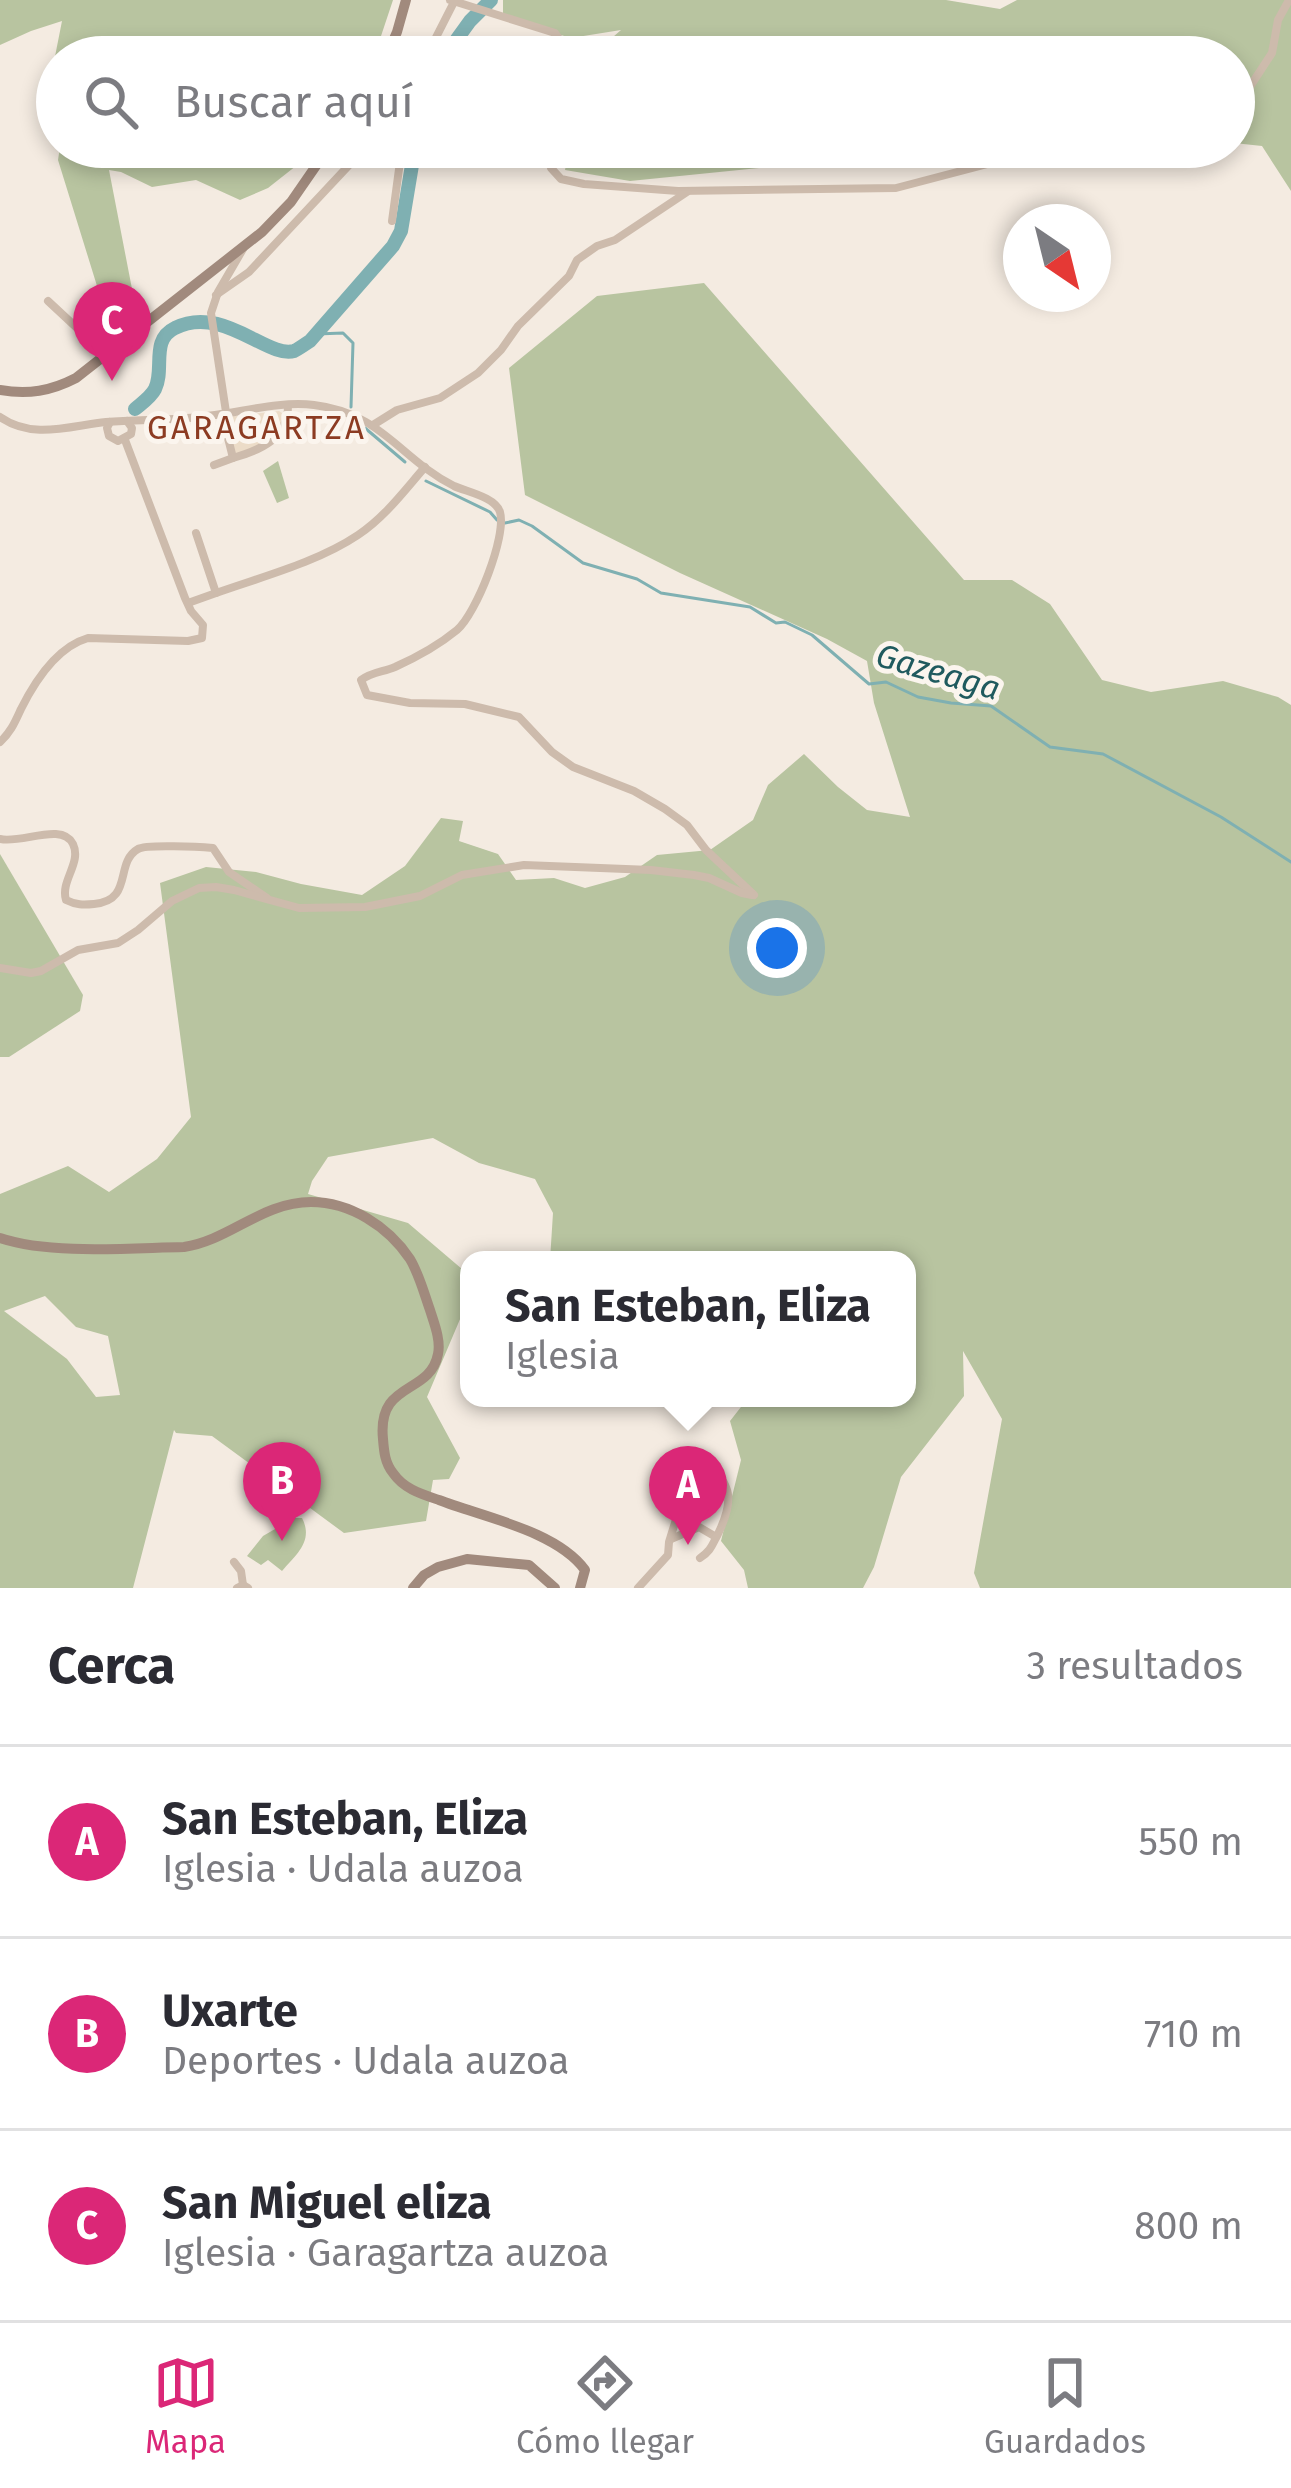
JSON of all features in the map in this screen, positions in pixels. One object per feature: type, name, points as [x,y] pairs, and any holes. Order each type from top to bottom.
[{"type":"street","points":[[395,36],[406,0]]},
{"type":"street","points":[[1255,78],[1271,53],[1278,20],[1289,0]]},
{"type":"street","points":[[436,36],[452,1],[557,36]]},
{"type":"street","points":[[0,390],[32,392],[76,378],[245,245],[291,202],[314,168]]},
{"type":"street","points":[[216,296],[249,272],[346,168]]},
{"type":"street","points":[[392,221],[399,168]]},
{"type":"street","points":[[551,168],[561,179],[584,184],[689,191],[896,188],[963,168]]},
{"type":"street","points":[[374,425],[397,410],[440,398],[478,373],[569,276],[577,260],[689,191]]},
{"type":"street","points":[[233,458],[211,323],[216,296],[245,245]]},
{"type":"street","points":[[48,301],[106,356]]},
{"type":"street","points":[[0,418],[14,427],[38,431],[310,404],[374,425],[446,482],[497,506],[500,513],[499,543],[483,588],[462,626],[392,668],[362,680],[367,695],[392,702],[465,704],[519,717],[573,767],[634,791],[687,825],[754,895],[709,878],[678,873],[524,865],[462,875],[420,896],[386,904],[307,908],[234,890],[199,888],[172,901],[118,943],[78,950],[31,973],[0,968]]},
{"type":"street","points":[[214,465],[254,451],[277,436],[288,420],[287,406]]},
{"type":"street","points":[[110,422],[111,439],[125,440]]},
{"type":"street","points":[[125,440],[133,422]]},
{"type":"street","points":[[0,742],[12,730],[39,676],[75,642],[202,638],[203,625],[188,603],[125,440]]},
{"type":"street","points":[[188,603],[319,556],[359,535],[382,516],[424,466]]},
{"type":"street","points":[[196,533],[216,593]]},
{"type":"street","points":[[0,838],[17,841],[59,832],[68,837],[75,851],[63,891],[66,900],[76,904],[113,897],[130,856],[150,846],[213,848],[230,872],[267,899]]},
{"type":"street","points":[[0,1238],[40,1246],[184,1247],[201,1244],[252,1216],[290,1204],[333,1204],[366,1217],[409,1258],[439,1345],[431,1371],[386,1407],[382,1434],[388,1468],[407,1488],[548,1539],[578,1560],[584,1570],[581,1588]]},
{"type":"street","points":[[638,1588],[665,1560],[691,1471],[701,1460],[720,1475],[728,1494],[727,1515],[710,1552],[700,1558]]},
{"type":"street","points":[[670,1540],[699,1526],[716,1537]]},
{"type":"street","points":[[413,1588],[438,1567],[479,1559],[529,1565],[555,1588]]},
{"type":"street","points":[[235,1562],[242,1571],[242,1587]]},
{"type":"green space","points":[[0,0],[393,0],[381,36],[59,36],[62,21],[0,45]]},
{"type":"green space","points":[[503,0],[946,0],[1000,9],[1017,0],[1291,0],[1291,191],[1262,146],[1255,145],[1255,36],[614,36],[621,30],[564,36],[503,18]]},
{"type":"green space","points":[[60,168],[293,168],[268,188],[240,200],[196,180],[152,187],[109,170],[133,294],[131,312],[106,315]]},
{"type":"green space","points":[[565,168],[758,168],[630,181]]},
{"type":"green space","points":[[704,283],[964,580],[1012,580],[1050,604],[1102,680],[1151,692],[1223,681],[1291,705],[1291,1588],[980,1588],[974,1573],[1002,1419],[963,1351],[964,1396],[901,1477],[874,1567],[863,1588],[748,1588],[744,1570],[721,1541],[741,1460],[730,1421],[741,1407],[916,1407],[916,1251],[551,1251],[553,1213],[535,1179],[479,1163],[433,1138],[328,1157],[308,1194],[408,1223],[460,1267],[460,1319],[427,1397],[460,1458],[449,1479],[433,1480],[426,1521],[344,1533],[212,1436],[174,1430],[133,1588],[0,1588],[0,1194],[68,1166],[109,1192],[157,1159],[191,1117],[160,883],[206,867],[256,872],[362,895],[405,866],[441,818],[463,821],[459,841],[498,854],[516,880],[554,878],[585,888],[625,877],[657,855],[710,850],[753,820],[768,785],[804,754],[867,810],[910,817],[874,703],[867,661],[525,495],[509,368],[597,296]],"holes":[[[45,1296],[76,1327],[108,1336],[120,1395],[96,1397],[67,1359],[4,1311]]]},
{"type":"green space","points":[[278,461],[289,498],[277,503],[263,471]]},
{"type":"green space","points":[[0,854],[83,995],[80,1011],[9,1057],[0,1057]]},
{"type":"green space","points":[[302,1518],[305,1541],[282,1571],[268,1560],[261,1565],[247,1556],[263,1536]]},
{"type":"shaded area","points":[[279,411],[285,415],[269,439],[235,454],[226,417]]},
{"type":"waterway","points":[[459,36],[491,0]]},
{"type":"waterway","points":[[135,409],[155,389],[160,347],[175,328],[210,323],[283,351],[294,351],[310,341],[393,246],[401,231],[412,168]]},
{"type":"waterway","name":"Gazeaga","points":[[317,334],[343,333],[353,343],[351,407]]},
{"type":"waterway","name":"Gazeaga","points":[[365,428],[405,462]]},
{"type":"waterway","name":"Gazeaga","points":[[426,481],[490,512],[497,520]]},
{"type":"waterway","name":"Gazeaga","points":[[505,523],[519,520],[583,563],[637,579],[661,593],[750,607],[776,623],[785,622],[812,635],[869,684],[886,682],[918,697],[991,706],[1050,747],[1103,754],[1221,817],[1291,862]]},
{"type":"place","name":"San Miguel eliza","points":[[112,381]]},
{"type":"place","name":"Uxarte","points":[[282,1541]]},
{"type":"place","name":"San Esteban, Eliza","points":[[688,1545]]},
{"type":"district","name":"GARAGARTZA","points":[[257,428]]}]
